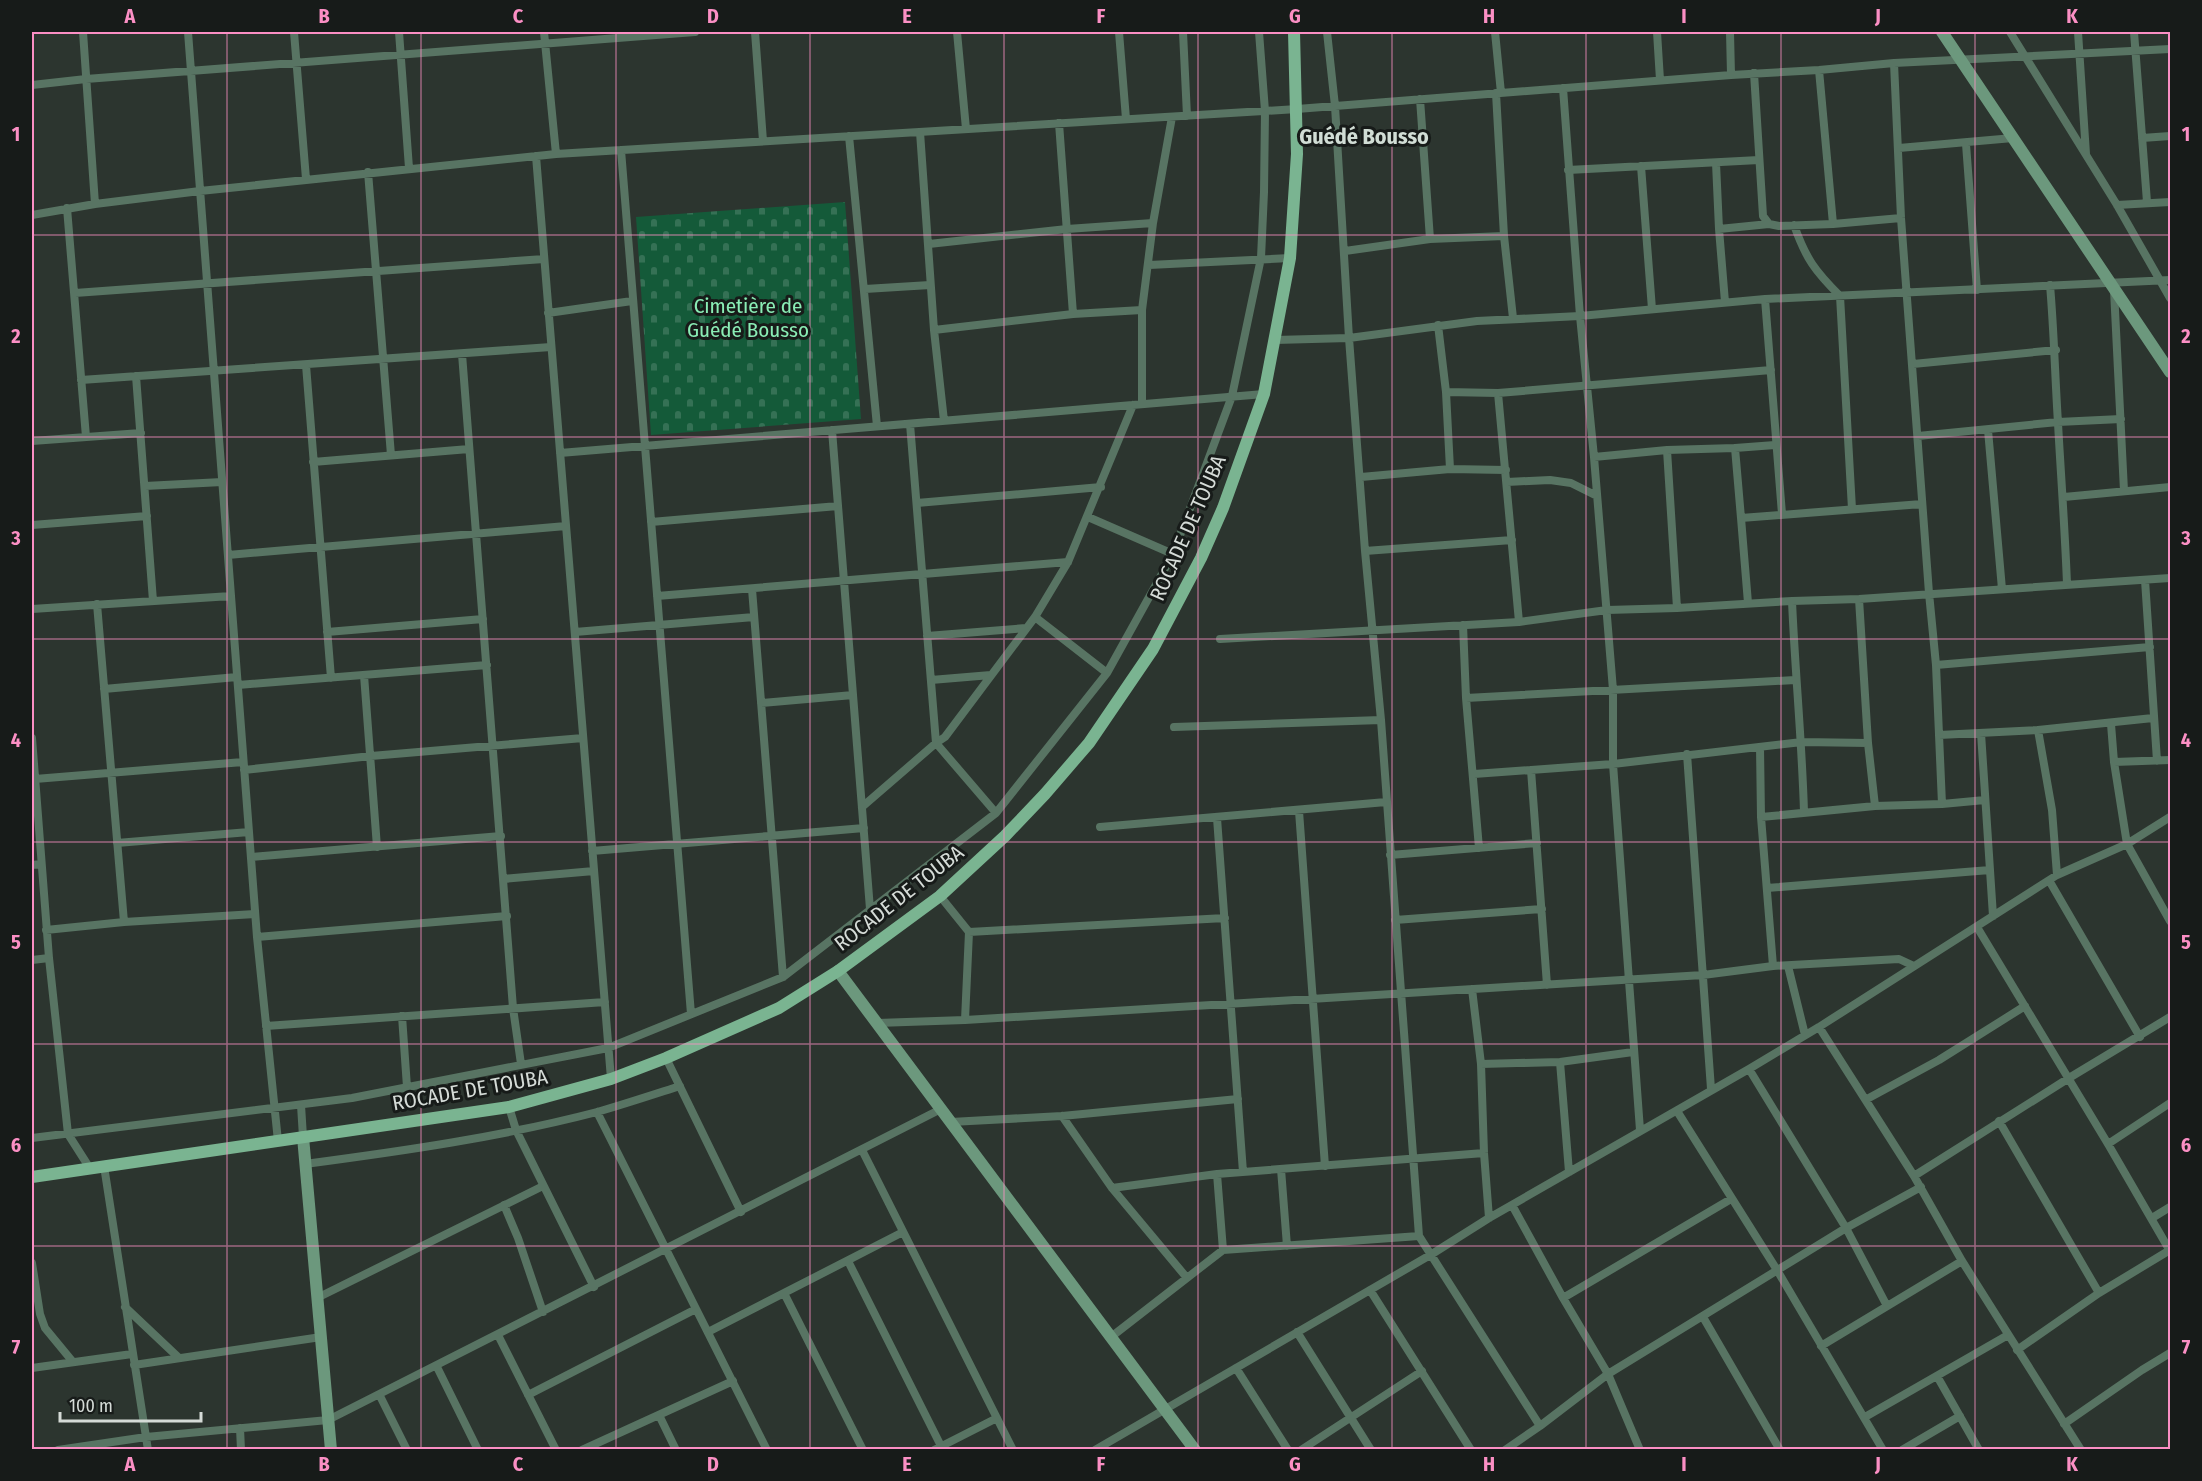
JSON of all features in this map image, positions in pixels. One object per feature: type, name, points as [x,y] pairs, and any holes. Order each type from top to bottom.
[{"type":"main road","name":"ROCADE DE TOUBA","points":[[32,1177],[508,1107],[611,1079],[666,1058],[779,1008],[838,971],[940,896],[1005,836],[1045,794],[1089,742],[1153,650],[1201,558],[1223,508],[1264,394],[1290,258],[1297,154],[1294,32]]},
{"type":"main road","points":[[1942,32],[2170,369]]},
{"type":"main road","points":[[838,971],[1196,1449]]},
{"type":"main road","points":[[303,1137],[331,1449]]},
{"type":"street","points":[[82,32],[95,204]]},
{"type":"street","points":[[188,32],[255,914],[278,1141]]},
{"type":"street","points":[[294,32],[306,179]]},
{"type":"street","points":[[399,32],[409,168]]},
{"type":"street","points":[[544,32],[556,154]]},
{"type":"street","points":[[32,85],[695,32]]},
{"type":"street","points":[[755,32],[763,141]]},
{"type":"street","points":[[957,32],[966,129]]},
{"type":"street","points":[[1119,32],[1126,119]]},
{"type":"street","points":[[1183,32],[1187,116]]},
{"type":"street","points":[[32,1138],[352,1098],[608,1048],[783,977],[996,813],[1107,673],[1173,554],[1232,396],[1261,258],[1264,111],[1259,32]]},
{"type":"street","points":[[1327,32],[1335,106],[1349,338],[1365,551],[1381,720],[1419,1236],[1540,1426]]},
{"type":"street","points":[[1495,32],[1504,236],[1513,318]]},
{"type":"street","points":[[1657,32],[1660,80]]},
{"type":"street","points":[[1730,32],[1731,75]]},
{"type":"street","points":[[2010,32],[2117,205],[2170,298]]},
{"type":"street","points":[[2017,32],[2019,46]]},
{"type":"street","points":[[2078,32],[2086,156]]},
{"type":"street","points":[[2134,32],[2147,202]]},
{"type":"street","points":[[32,215],[95,204],[200,191],[556,154],[1296,109],[1894,63],[2170,49]]},
{"type":"street","points":[[1894,63],[1901,218],[1936,665],[1942,804]]},
{"type":"street","points":[[1820,70],[1833,224]]},
{"type":"street","points":[[1754,73],[1763,216],[1768,224]]},
{"type":"street","points":[[1563,88],[1580,316],[1613,690],[1613,764],[1640,1130]]},
{"type":"street","points":[[1420,99],[1430,239]]},
{"type":"street","points":[[862,807],[945,737],[1035,617],[1068,562],[1137,404],[1142,310],[1153,223],[1172,117]]},
{"type":"street","points":[[1059,123],[1074,314]]},
{"type":"street","points":[[920,132],[930,285],[944,421]]},
{"type":"street","points":[[849,136],[877,426]]},
{"type":"street","points":[[2142,138],[2170,136]]},
{"type":"street","points":[[1899,148],[1966,144],[2013,138]]},
{"type":"street","points":[[1966,144],[1977,290]]},
{"type":"street","points":[[621,150],[691,1014]]},
{"type":"street","points":[[536,156],[611,1079]]},
{"type":"street","points":[[1568,170],[1759,160]]},
{"type":"street","points":[[1716,163],[1725,302]]},
{"type":"street","points":[[1641,166],[1652,309]]},
{"type":"street","points":[[368,172],[391,455]]},
{"type":"street","points":[[2117,205],[2170,202]]},
{"type":"street","points":[[67,208],[86,437]]},
{"type":"street","points":[[1719,229],[1768,224],[1775,226],[1833,224],[1901,218]]},
{"type":"street","points":[[929,244],[1067,229],[1153,223]]},
{"type":"street","points":[[1794,225],[1803,252],[1820,276],[1840,296],[1852,509]]},
{"type":"street","points":[[1345,251],[1430,239],[1504,236]]},
{"type":"street","points":[[1149,265],[1290,258]]},
{"type":"street","points":[[75,293],[544,259]]},
{"type":"street","points":[[1275,340],[1349,338],[1438,325],[1513,318],[1580,316],[1765,299],[2050,285],[2112,285],[2170,280]]},
{"type":"street","points":[[865,289],[930,285]]},
{"type":"street","points":[[2050,285],[2056,350],[2067,584]]},
{"type":"street","points":[[2112,285],[2124,491]]},
{"type":"street","points":[[1765,299],[1782,514]]},
{"type":"street","points":[[549,313],[632,301]]},
{"type":"street","points":[[934,330],[1074,314],[1142,310]]},
{"type":"street","points":[[1438,325],[1446,392],[1450,469]]},
{"type":"street","points":[[81,380],[551,347]]},
{"type":"street","points":[[1913,364],[2056,350]]},
{"type":"street","points":[[462,354],[513,1008],[521,1064]]},
{"type":"street","points":[[306,365],[331,678]]},
{"type":"street","points":[[1446,392],[1498,393],[1771,370]]},
{"type":"street","points":[[136,376],[153,601]]},
{"type":"street","points":[[1498,393],[1519,622]]},
{"type":"street","points":[[560,453],[1264,394]]},
{"type":"street","points":[[1917,436],[2058,422],[2121,419]]},
{"type":"street","points":[[910,424],[936,743],[996,813]]},
{"type":"street","points":[[832,430],[870,909]]},
{"type":"street","points":[[1988,430],[2001,589]]},
{"type":"street","points":[[32,441],[141,433]]},
{"type":"street","points":[[1594,457],[1667,450],[1775,445]]},
{"type":"street","points":[[1735,448],[1748,603]]},
{"type":"street","points":[[313,462],[469,449]]},
{"type":"street","points":[[1667,450],[1677,608]]},
{"type":"street","points":[[1361,477],[1450,469],[1506,470]]},
{"type":"street","points":[[1507,482],[1550,480],[1571,483],[1597,496]]},
{"type":"street","points":[[145,486],[222,482]]},
{"type":"street","points":[[916,503],[1101,487]]},
{"type":"street","points":[[2064,497],[2170,487]]},
{"type":"street","points":[[1741,518],[1922,504]]},
{"type":"street","points":[[651,522],[838,506]]},
{"type":"street","points":[[32,525],[147,516]]},
{"type":"street","points":[[1088,517],[1173,554]]},
{"type":"street","points":[[228,555],[566,526]]},
{"type":"street","points":[[1365,551],[1512,540]]},
{"type":"street","points":[[657,596],[1068,562]]},
{"type":"street","points":[[1220,639],[1519,622],[1607,610],[1859,599],[2170,578]]},
{"type":"street","points":[[2145,580],[2157,761]]},
{"type":"street","points":[[752,589],[783,977]]},
{"type":"street","points":[[32,609],[231,596]]},
{"type":"street","points":[[1859,599],[1868,742],[1875,806]]},
{"type":"street","points":[[1792,601],[1795,680],[1802,742],[1804,813]]},
{"type":"street","points":[[97,604],[124,922]]},
{"type":"street","points":[[575,632],[754,617]]},
{"type":"street","points":[[1035,617],[1107,673]]},
{"type":"street","points":[[327,632],[483,619]]},
{"type":"street","points":[[1463,625],[1466,698],[1479,848]]},
{"type":"street","points":[[927,636],[1026,628]]},
{"type":"street","points":[[1936,665],[2150,647]]},
{"type":"street","points":[[104,688],[331,678],[487,665]]},
{"type":"street","points":[[364,675],[377,847]]},
{"type":"street","points":[[931,680],[991,675]]},
{"type":"street","points":[[1466,698],[1795,680]]},
{"type":"street","points":[[761,703],[853,695]]},
{"type":"street","points":[[1939,735],[2111,724],[2153,718]]},
{"type":"street","points":[[1174,727],[1381,720]]},
{"type":"street","points":[[2111,724],[2114,762],[2127,844],[2170,921]]},
{"type":"street","points":[[2038,729],[2052,810],[2057,875]]},
{"type":"street","points":[[1981,733],[1993,916]]},
{"type":"street","points":[[32,738],[46,930],[68,1134],[89,1167]]},
{"type":"street","points":[[35,779],[244,766],[583,738]]},
{"type":"street","points":[[1474,774],[1613,764],[1802,742],[1868,742]]},
{"type":"street","points":[[1760,747],[1761,817],[1773,966]]},
{"type":"street","points":[[1687,754],[1712,1089]]},
{"type":"street","points":[[2114,762],[2170,760]]},
{"type":"street","points":[[1532,770],[1547,984]]},
{"type":"street","points":[[1761,817],[1875,806],[1985,800]]},
{"type":"street","points":[[1100,827],[1386,802]]},
{"type":"street","points":[[1299,811],[1325,1166]]},
{"type":"street","points":[[1095,1449],[1432,1254],[1640,1130],[1677,1112],[1819,1027],[2050,882],[2057,875],[2127,844],[2170,817]]},
{"type":"street","points":[[1217,818],[1243,1172]]},
{"type":"street","points":[[592,850],[864,828]]},
{"type":"street","points":[[117,843],[249,832]]},
{"type":"street","points":[[251,857],[501,836]]},
{"type":"street","points":[[1390,855],[1537,843]]},
{"type":"street","points":[[32,865],[41,864]]},
{"type":"street","points":[[1767,888],[1990,870]]},
{"type":"street","points":[[503,879],[594,871]]},
{"type":"street","points":[[2050,882],[2140,1037]]},
{"type":"street","points":[[940,896],[969,932],[964,1020]]},
{"type":"street","points":[[1395,920],[1542,909]]},
{"type":"street","points":[[46,930],[124,922],[255,914]]},
{"type":"street","points":[[257,937],[507,916]]},
{"type":"street","points":[[969,932],[1224,918]]},
{"type":"street","points":[[1977,927],[2108,1143],[2170,1251],[2099,1293],[2017,1350]]},
{"type":"street","points":[[32,960],[49,958]]},
{"type":"street","points":[[877,1023],[964,1020],[1629,980],[1703,975],[1773,966],[1899,959],[1914,966]]},
{"type":"street","points":[[1788,966],[1805,1035]]},
{"type":"street","points":[[1472,989],[1481,1064],[1489,1218]]},
{"type":"street","points":[[266,1026],[605,1002]]},
{"type":"street","points":[[1867,1099],[1939,1060],[2025,1006]]},
{"type":"street","points":[[402,1016],[407,1087]]},
{"type":"street","points":[[1914,1176],[2068,1078],[2170,1017]]},
{"type":"street","points":[[1819,1027],[1867,1099],[1921,1187],[1962,1261],[2081,1449]]},
{"type":"street","points":[[1481,1064],[1560,1062],[1634,1052]]},
{"type":"street","points":[[666,1058],[741,1212]]},
{"type":"street","points":[[1560,1062],[1569,1172]]},
{"type":"street","points":[[1749,1069],[1846,1228],[1887,1306]]},
{"type":"street","points":[[305,1164],[437,1146],[516,1130],[597,1112],[680,1086]]},
{"type":"street","points":[[951,1122],[1062,1116],[1238,1099]]},
{"type":"street","points":[[2108,1143],[2170,1103]]},
{"type":"street","points":[[301,1105],[303,1137]]},
{"type":"street","points":[[508,1107],[516,1130],[594,1287]]},
{"type":"street","points":[[58,1449],[146,1437],[328,1420],[380,1396],[941,1109]]},
{"type":"street","points":[[597,1112],[767,1449]]},
{"type":"street","points":[[1677,1112],[1777,1270],[1883,1449]]},
{"type":"street","points":[[1062,1116],[1112,1188],[1187,1278]]},
{"type":"street","points":[[1999,1121],[2099,1293]]},
{"type":"street","points":[[862,1150],[1012,1449]]},
{"type":"street","points":[[1112,1188],[1217,1174],[1484,1153]]},
{"type":"street","points":[[104,1166],[148,1449]]},
{"type":"street","points":[[1281,1169],[1287,1246]]},
{"type":"street","points":[[1217,1174],[1222,1250]]},
{"type":"street","points":[[317,1298],[543,1186]]},
{"type":"street","points":[[1504,1449],[1540,1426],[1608,1374],[1846,1228],[1921,1187]]},
{"type":"street","points":[[1563,1298],[1731,1199]]},
{"type":"street","points":[[504,1205],[518,1238],[543,1312]]},
{"type":"street","points":[[1512,1205],[1608,1374],[1640,1449]]},
{"type":"street","points":[[2152,1218],[2170,1207]]},
{"type":"street","points":[[708,1332],[903,1232]]},
{"type":"street","points":[[1111,1337],[1222,1250],[1419,1236]]},
{"type":"street","points":[[848,1261],[938,1448],[997,1418]]},
{"type":"street","points":[[1821,1346],[1962,1261]]},
{"type":"street","points":[[32,1263],[40,1314],[45,1328],[73,1362]]},
{"type":"street","points":[[1370,1290],[1471,1449]]},
{"type":"street","points":[[784,1293],[863,1449]]},
{"type":"street","points":[[125,1307],[179,1358]]},
{"type":"street","points":[[528,1395],[696,1309]]},
{"type":"street","points":[[1703,1317],[1780,1449]]},
{"type":"street","points":[[1297,1332],[1371,1449]]},
{"type":"street","points":[[498,1335],[556,1449]]},
{"type":"street","points":[[1865,1417],[2008,1335]]},
{"type":"street","points":[[134,1365],[321,1337]]},
{"type":"street","points":[[2064,1424],[2170,1353]]},
{"type":"street","points":[[32,1368],[132,1354]]},
{"type":"street","points":[[436,1367],[478,1449]]},
{"type":"street","points":[[1236,1368],[1288,1449]]},
{"type":"street","points":[[1301,1449],[1422,1371]]},
{"type":"street","points":[[1937,1376],[1979,1449]]},
{"type":"street","points":[[582,1449],[733,1382]]},
{"type":"street","points":[[380,1396],[407,1449]]},
{"type":"street","points":[[659,1415],[676,1449]]},
{"type":"street","points":[[1902,1449],[1960,1416]]},
{"type":"street","points":[[240,1428],[241,1449]]},
{"type":"green space","name":"Cimetière de Guédé Bousso","points":[[845,202],[861,419],[651,435],[636,217]]},
{"type":"district","name":"Guédé Bousso","points":[[1364,136]]}]
